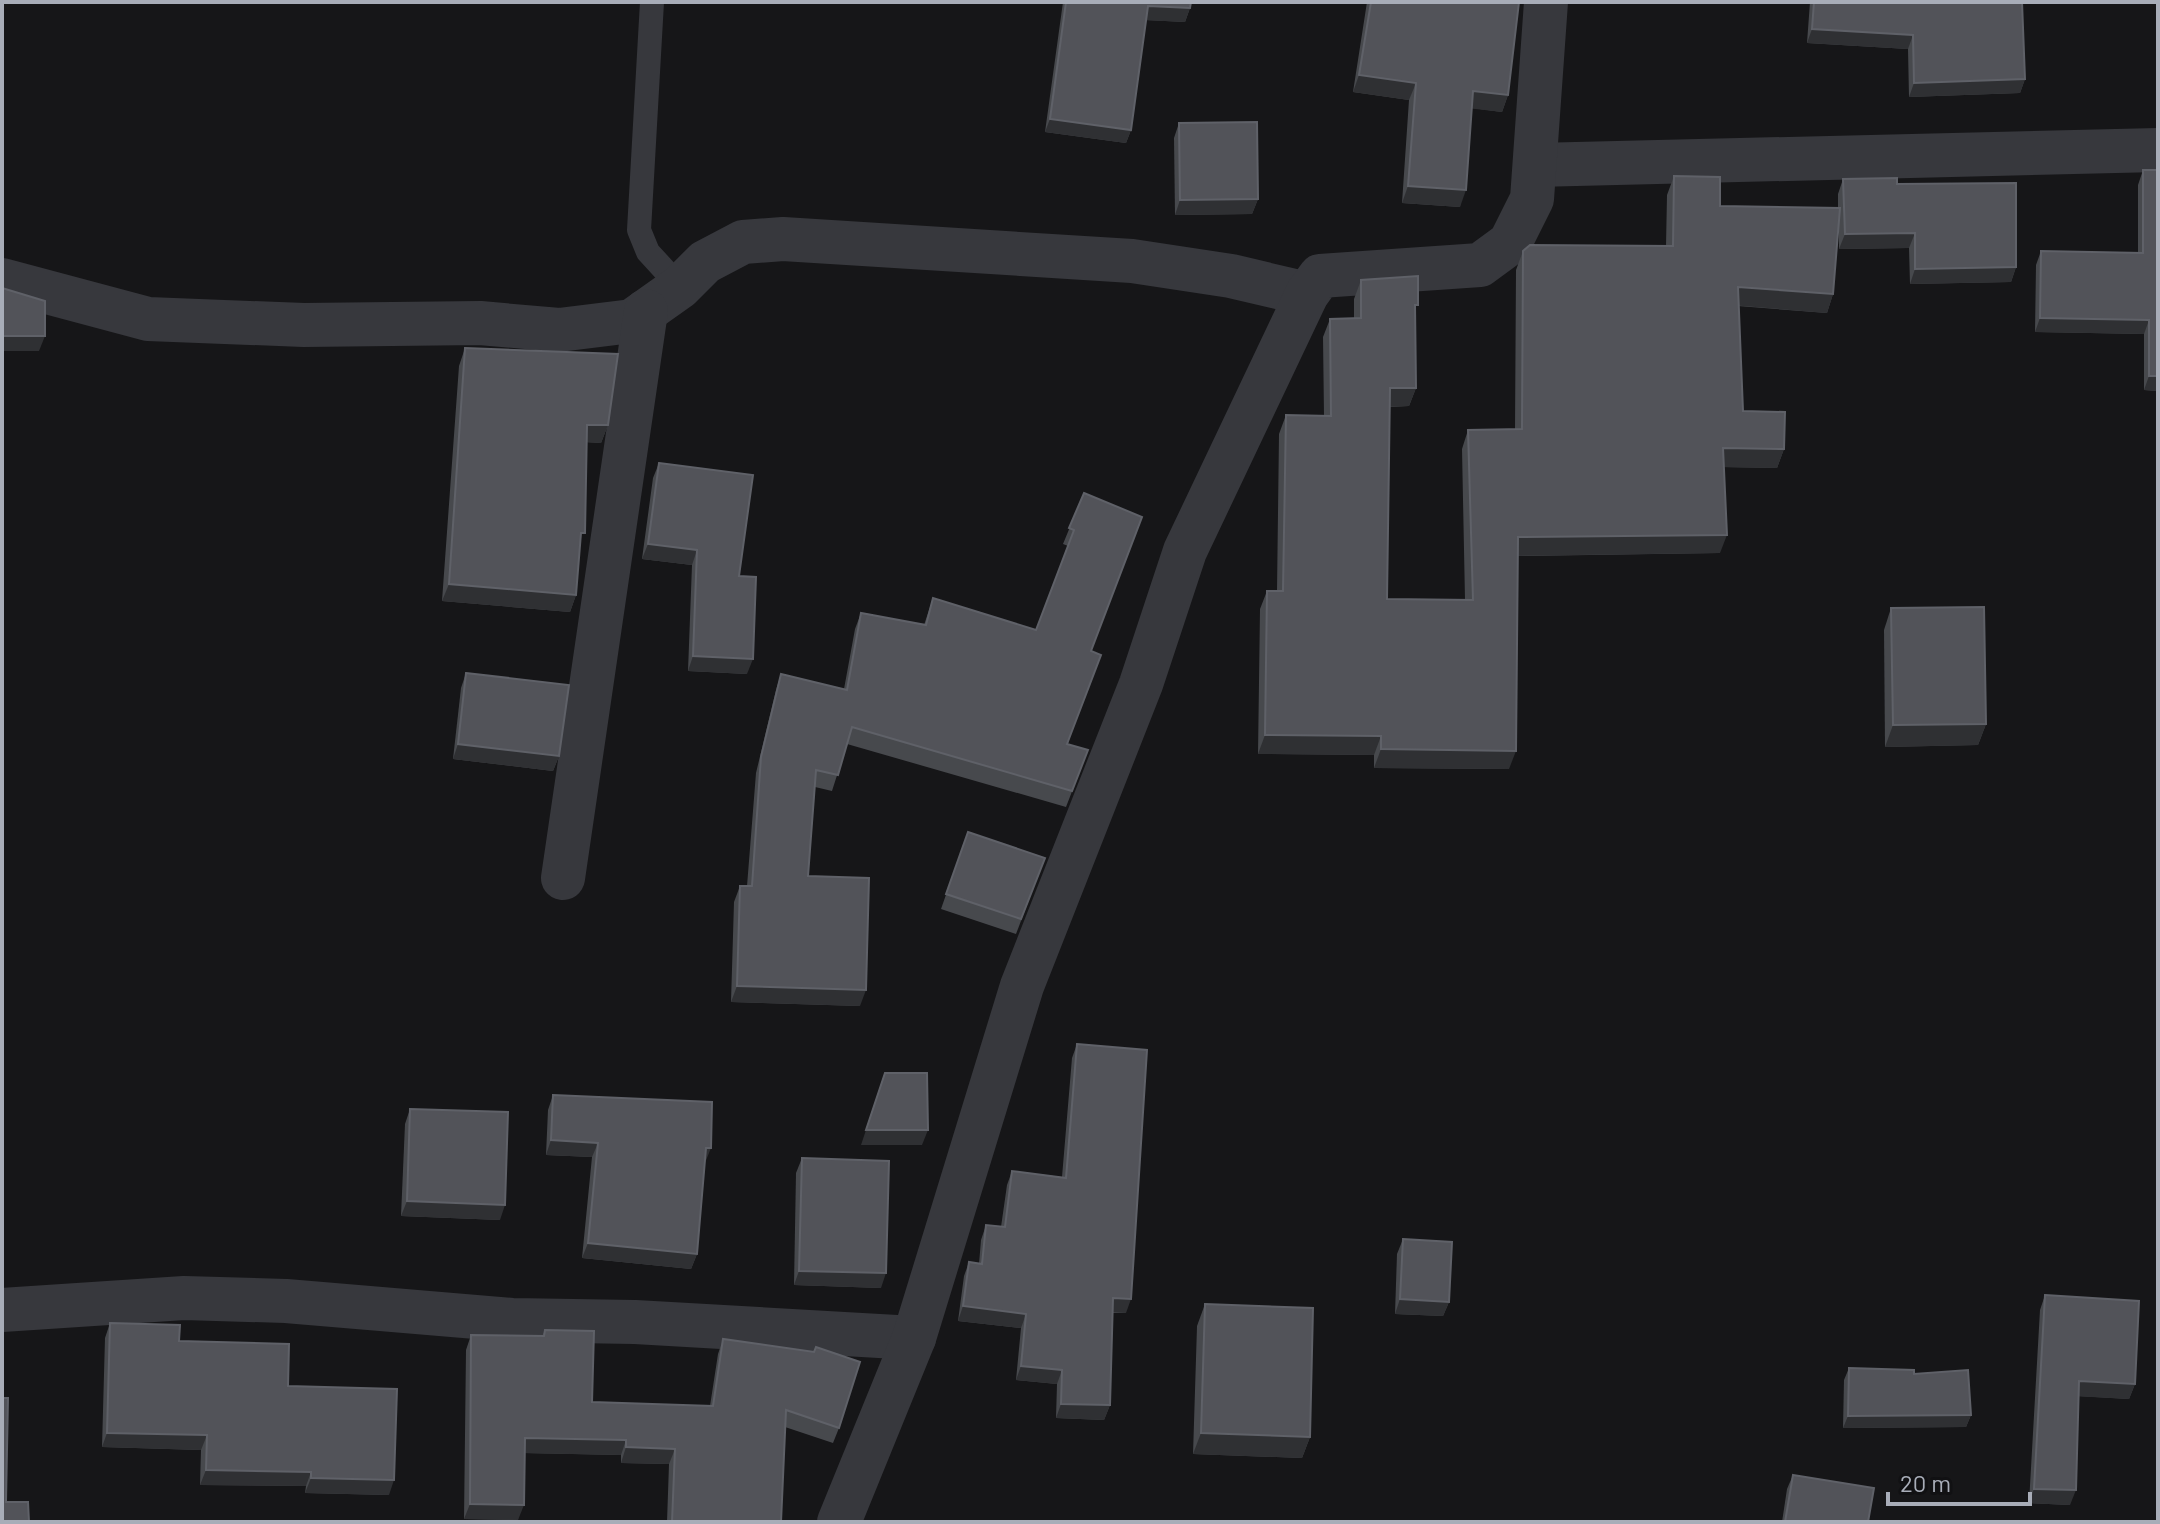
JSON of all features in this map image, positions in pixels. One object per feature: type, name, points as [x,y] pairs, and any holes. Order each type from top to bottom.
[{"type":"street","points":[[839,1522],[914,1338],[1022,986],[1141,684],[1185,551],[1307,294],[1320,276],[1480,265],[1510,243],[1532,199],[1546,2]]},
{"type":"street","points":[[1535,165],[2158,150]]},
{"type":"street","points":[[2,280],[148,319],[304,325],[480,323],[559,330],[632,321],[705,262],[743,242],[783,239],[1132,261],[1231,276],[1307,294]]},
{"type":"street","points":[[563,878],[663,299]]},
{"type":"street","points":[[2,1310],[184,1298],[286,1301],[512,1320],[635,1322],[914,1338]]},
{"type":"lane","points":[[652,2],[639,230],[663,299]]},
{"type":"building","points":[[1066,2],[1191,2],[1190,8],[1148,6],[1131,130],[1050,119]]},
{"type":"building","points":[[1371,2],[1519,2],[1508,95],[1473,91],[1466,190],[1408,186],[1416,83],[1359,75]]},
{"type":"building","points":[[1814,2],[2022,2],[2025,79],[1914,83],[1913,35],[1812,29]]},
{"type":"building","points":[[1257,122],[1258,199],[1180,200],[1179,123]]},
{"type":"building","points":[[2143,170],[2158,170],[2158,376],[2149,376],[2149,320],[2040,318],[2041,251],[2143,253]]},
{"type":"building","points":[[1674,176],[1720,177],[1720,206],[1840,208],[1833,294],[1738,287],[1743,411],[1785,412],[1784,449],[1723,448],[1727,535],[1518,537],[1516,751],[1381,749],[1381,736],[1265,735],[1267,591],[1283,591],[1286,415],[1331,416],[1330,319],[1361,318],[1361,280],[1418,276],[1418,305],[1415,305],[1416,388],[1390,388],[1387,599],[1473,600],[1468,430],[1522,429],[1523,251],[1530,245],[1673,246]]},
{"type":"building","points":[[1897,178],[1897,184],[2016,183],[2016,267],[1915,269],[1915,233],[1845,234],[1843,179]]},
{"type":"building","points":[[2,288],[45,301],[45,336],[2,336]]},
{"type":"building","points":[[465,348],[618,354],[608,425],[587,425],[585,533],[581,533],[576,595],[449,584]]},
{"type":"building","points":[[659,463],[753,475],[739,576],[756,577],[753,659],[693,656],[697,550],[648,544]]},
{"type":"building","points":[[1084,493],[1142,517],[1091,651],[1101,655],[1067,744],[1088,750],[1072,791],[852,727],[838,775],[816,770],[808,876],[869,878],[866,990],[737,986],[740,886],[752,886],[761,757],[781,674],[847,690],[861,613],[926,625],[933,598],[1036,630],[1074,530],[1069,528]]},
{"type":"building","points":[[1984,607],[1986,724],[1893,725],[1891,608]]},
{"type":"building","points":[[466,673],[569,685],[559,756],[458,744]]},
{"type":"building","points":[[968,832],[1045,858],[1021,919],[946,894]]},
{"type":"building","points":[[1077,1044],[1147,1050],[1131,1299],[1113,1298],[1110,1405],[1061,1404],[1062,1370],[1021,1366],[1026,1314],[963,1306],[969,1262],[982,1264],[986,1225],[1005,1227],[1012,1171],[1066,1178]]},
{"type":"building","points":[[885,1073],[927,1073],[928,1130],[866,1130]]},
{"type":"building","points":[[553,1095],[712,1102],[711,1148],[706,1148],[697,1254],[588,1243],[598,1143],[551,1140]]},
{"type":"building","points":[[410,1109],[508,1112],[505,1205],[407,1201]]},
{"type":"building","points":[[802,1158],[889,1161],[886,1273],[799,1271]]},
{"type":"building","points":[[1403,1239],[1452,1242],[1449,1302],[1400,1299]]},
{"type":"building","points":[[2045,1295],[2139,1301],[2135,1384],[2079,1381],[2076,1490],[2034,1489]]},
{"type":"building","points":[[1205,1304],[1313,1308],[1310,1437],[1201,1433]]},
{"type":"building","points":[[110,1323],[180,1325],[179,1341],[289,1344],[288,1386],[397,1389],[394,1480],[311,1478],[311,1472],[206,1470],[207,1435],[107,1433]]},
{"type":"building","points":[[545,1330],[594,1331],[592,1402],[713,1406],[723,1339],[814,1352],[816,1347],[860,1362],[839,1428],[786,1410],[781,1522],[672,1522],[675,1449],[626,1447],[626,1440],[525,1438],[524,1505],[470,1504],[471,1335],[544,1336]]},
{"type":"building","points":[[1849,1368],[1914,1370],[1914,1374],[1968,1370],[1971,1415],[1848,1416]]},
{"type":"building","points":[[2,1398],[8,1398],[6,1502],[28,1502],[29,1522],[2,1522]]},
{"type":"building","points":[[1793,1475],[1874,1488],[1868,1522],[1785,1522]]}]
